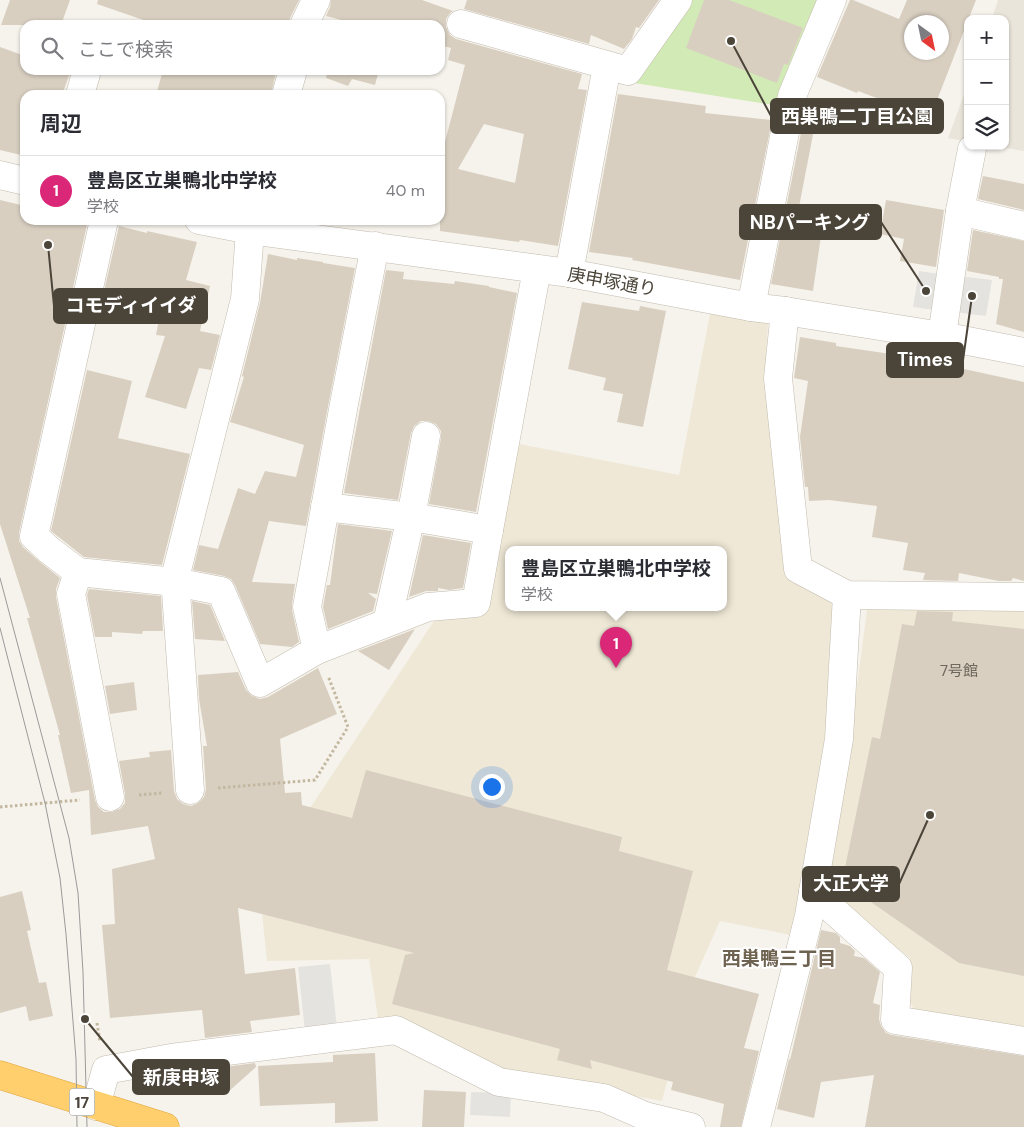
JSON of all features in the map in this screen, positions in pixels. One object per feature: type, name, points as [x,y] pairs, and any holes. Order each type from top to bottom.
[{"type":"highway","name":"17","points":[[0,1075],[165,1127]]},
{"type":"street","points":[[306,20],[316,0]]},
{"type":"street","points":[[461,24],[628,71],[678,0]]},
{"type":"street","points":[[751,307],[792,96],[832,0]]},
{"type":"street","points":[[569,274],[607,66]]},
{"type":"street","points":[[82,90],[86,75]]},
{"type":"street","points":[[287,90],[292,75]]},
{"type":"street","points":[[942,336],[960,211],[972,150]]},
{"type":"street","points":[[0,175],[20,180]]},
{"type":"street","points":[[960,211],[1024,226]]},
{"type":"street","points":[[103,225],[34,536],[78,572],[176,582],[221,590],[260,683],[317,650],[387,622],[428,607],[476,603],[537,269]]},
{"type":"street","points":[[190,790],[175,578],[245,299],[252,225]]},
{"type":"street","name":"庚申塚通り","points":[[252,225],[375,246],[569,274],[751,307],[942,336],[1024,352]]},
{"type":"street","points":[[317,650],[307,607],[375,246]]},
{"type":"street","points":[[785,311],[778,378],[798,569],[848,595],[1024,597]]},
{"type":"street","points":[[387,622],[412,517],[426,436]]},
{"type":"street","points":[[325,506],[412,517],[489,530]]},
{"type":"street","points":[[78,572],[71,594],[110,797]]},
{"type":"street","points":[[756,1127],[809,916],[839,739],[848,595]]},
{"type":"street","points":[[813,892],[898,968],[895,1020],[1024,1041]]},
{"type":"street","points":[[96,1106],[106,1070],[171,1058],[396,1030],[499,1082],[604,1098],[644,1121],[691,1127]]},
{"type":"shaded area","points":[[998,0],[1024,0],[1024,151],[1009,148],[1009,15],[993,15]]},
{"type":"shaded area","points":[[964,95],[964,141],[948,138]]},
{"type":"shaded area","points":[[919,271],[939,274],[934,310],[913,307]]},
{"type":"shaded area","points":[[958,276],[992,280],[986,316],[953,312]]},
{"type":"shaded area","points":[[710,314],[768,322],[765,376],[789,572],[833,597],[828,719],[791,935],[720,921],[694,979],[662,1101],[485,1068],[378,1018],[369,959],[267,961],[259,885],[436,618],[475,617],[488,604],[514,443],[679,475]]},
{"type":"shaded area","points":[[868,602],[1024,610],[1024,1029],[914,1010],[908,997],[910,958],[823,891],[850,740]]},
{"type":"shaded area","points":[[330,964],[337,1028],[305,1031],[298,967]]},
{"type":"shaded area","points":[[471,1092],[511,1093],[510,1117],[470,1115]]},
{"type":"green space","points":[[687,0],[820,0],[780,106],[628,82]]},
{"type":"building","points":[[10,0],[70,0],[63,20],[20,20],[20,25],[1,25]]},
{"type":"building","points":[[98,0],[299,0],[290,20],[143,20],[97,4]]},
{"type":"building","points":[[331,0],[422,0],[453,11],[446,19],[446,27],[450,35],[456,39],[582,74],[578,89],[587,90],[558,246],[440,231],[440,225],[445,225],[445,142],[465,65],[448,60],[451,48],[445,46],[445,20],[341,20],[326,16]],"holes":[[[484,124],[524,134],[515,183],[458,169]]]},
{"type":"building","points":[[467,0],[659,0],[639,28],[636,27],[632,39],[624,49],[591,35],[589,44],[464,9]]},
{"type":"building","points":[[704,0],[729,0],[803,28],[788,65],[784,64],[777,83],[686,48]]},
{"type":"building","points":[[850,0],[899,19],[907,0],[976,0],[970,15],[964,15],[964,31],[930,118],[858,91],[857,93],[817,77]]},
{"type":"building","points":[[0,47],[20,54],[20,75],[69,75],[64,90],[20,90],[20,155],[0,150]]},
{"type":"building","points":[[162,75],[275,75],[272,90],[157,90]]},
{"type":"building","points":[[327,75],[378,75],[375,85],[352,79],[348,86],[326,78]]},
{"type":"building","points":[[618,94],[706,106],[705,113],[772,120],[740,280],[632,260],[633,258],[589,252]]},
{"type":"building","points":[[803,123],[815,124],[794,233],[821,236],[813,291],[771,284]]},
{"type":"building","points":[[983,176],[1024,184],[1024,210],[978,199]]},
{"type":"building","points":[[0,200],[20,205],[20,225],[87,225],[19,533],[19,541],[23,547],[60,578],[56,589],[56,597],[95,800],[98,807],[104,812],[120,809],[125,803],[125,794],[119,761],[150,757],[149,752],[171,750],[174,791],[177,799],[183,804],[191,806],[198,803],[204,797],[206,789],[203,746],[207,746],[199,699],[198,675],[238,672],[246,690],[252,696],[260,699],[268,697],[318,668],[337,714],[280,739],[285,793],[301,792],[302,805],[352,818],[366,770],[622,837],[619,851],[693,871],[667,970],[759,994],[744,1048],[759,1051],[741,1127],[720,1127],[724,1104],[671,1090],[673,1082],[590,1060],[592,1069],[557,1060],[560,1049],[392,1004],[405,955],[414,953],[238,908],[245,974],[295,968],[300,1015],[250,1021],[252,1032],[205,1038],[202,1010],[110,1018],[102,925],[115,924],[112,869],[155,859],[148,826],[91,835],[89,790],[71,793],[58,735],[60,735],[27,618],[30,618],[0,524]]},
{"type":"building","points":[[886,200],[944,210],[936,267],[900,261],[904,239],[880,234]]},
{"type":"building","points":[[119,226],[197,242],[186,280],[210,286],[200,331],[220,335],[211,370],[199,368],[186,409],[145,397],[165,336],[156,335],[162,303],[104,291]]},
{"type":"building","points":[[973,230],[1024,241],[1024,332],[996,324],[1003,279],[967,271]]},
{"type":"building","points":[[268,254],[355,268],[306,526],[269,521],[252,582],[295,584],[292,610],[299,642],[292,647],[260,644],[231,579],[193,570],[199,545],[218,549],[238,488],[255,494],[265,471],[296,477],[304,445],[230,422],[244,377],[242,376],[260,303]]},
{"type":"building","points":[[386,270],[404,272],[403,279],[454,284],[455,281],[489,286],[517,293],[476,512],[429,504],[441,431],[436,424],[428,421],[421,421],[414,426],[411,433],[398,500],[344,493]]},
{"type":"building","points":[[582,302],[639,311],[640,306],[666,311],[643,427],[617,422],[623,394],[603,390],[606,378],[568,369]]},
{"type":"building","points":[[800,337],[836,343],[836,346],[929,360],[1024,382],[1024,581],[1013,578],[1011,581],[999,581],[959,573],[958,581],[923,580],[925,573],[903,570],[908,543],[872,537],[877,506],[829,500],[809,501],[808,487],[805,487],[800,437],[808,381],[794,378]]},
{"type":"building","points":[[87,370],[132,381],[118,438],[190,454],[162,565],[84,557],[51,531]]},
{"type":"building","points":[[338,524],[392,531],[377,594],[368,593],[376,599],[373,611],[328,629],[323,607],[327,585],[330,585]]},
{"type":"building","points":[[423,535],[471,543],[463,588],[449,590],[438,588],[438,591],[426,591],[409,597]]},
{"type":"building","points":[[89,589],[161,596],[163,631],[143,631],[142,634],[112,632],[112,637],[95,637],[87,595]]},
{"type":"building","points":[[192,601],[210,605],[225,641],[195,639]]},
{"type":"building","points":[[917,611],[953,612],[952,621],[1024,629],[1024,976],[959,963],[842,882],[872,737],[880,739],[902,624],[914,626]]},
{"type":"building","points":[[415,629],[389,670],[358,651]]},
{"type":"building","points":[[134,682],[137,710],[110,714],[105,686]]},
{"type":"building","points":[[22,891],[31,930],[27,931],[39,983],[46,982],[53,1016],[29,1021],[26,1006],[0,1013],[0,897]]},
{"type":"building","points":[[821,930],[836,933],[840,937],[840,943],[850,946],[855,951],[854,956],[864,958],[880,972],[873,1003],[880,1005],[879,1019],[886,1033],[1024,1056],[1024,1127],[865,1127],[874,1075],[821,1082],[814,1118],[777,1109]]},
{"type":"building","points":[[375,1053],[378,1121],[335,1123],[335,1103],[260,1106],[258,1066],[333,1062],[333,1055]]},
{"type":"building","points":[[255,1063],[256,1067],[228,1092],[182,1075],[186,1072]]},
{"type":"building","points":[[424,1090],[466,1092],[464,1127],[422,1127]]},
{"type":"tram line","points":[[0,578],[69,838],[78,893],[83,972],[87,1127]]},
{"type":"tram line","points":[[0,628],[45,803],[60,878],[76,1059],[77,1127]]},
{"type":"place","name":"西巣鴨二丁目公園","points":[[731,41]]},
{"type":"place","name":"コモディイイダ","points":[[48,245]]},
{"type":"place","name":"NBパーキング","points":[[926,291]]},
{"type":"place","name":"Times","points":[[972,296]]},
{"type":"place","name":"豊島区立巣鴨北中学校","points":[[616,668]]},
{"type":"place","name":"大正大学","points":[[930,815]]},
{"type":"place","name":"新庚申塚","points":[[85,1019]]},
{"type":"district","name":"西巣鴨三丁目","points":[[779,958]]}]
